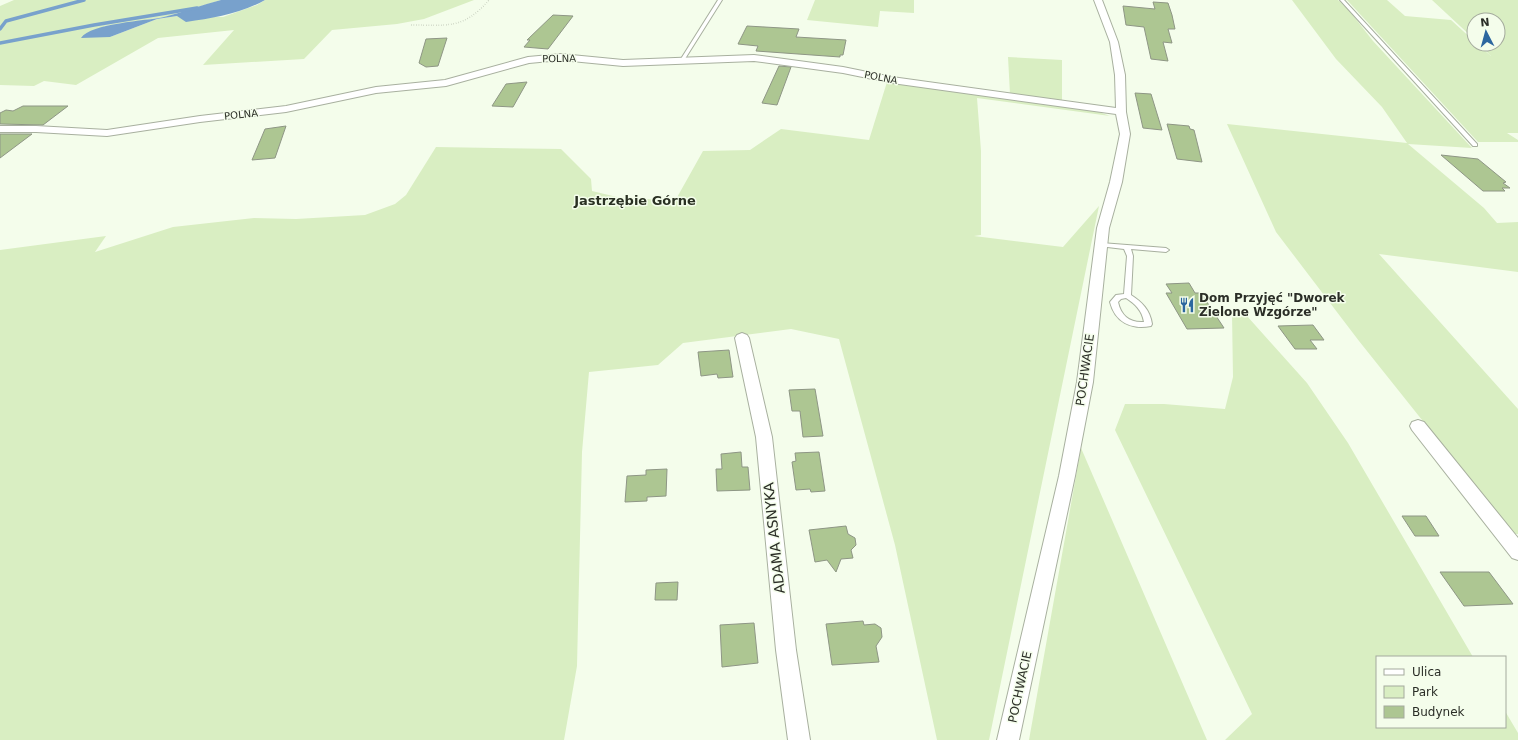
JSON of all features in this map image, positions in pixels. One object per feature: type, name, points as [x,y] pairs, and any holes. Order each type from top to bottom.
[{"type":"street","name":"POCHWACIE","points":[[1008,740],[1067,476],[1085,382],[1102,228],[1116,182],[1125,134],[1121,112],[1120,75],[1114,42],[1098,0]]},
{"type":"street","name":"POLNA","points":[[0,129],[36,129],[107,133],[200,119],[286,109],[376,90],[446,83],[528,60],[544,57],[577,58],[623,63],[681,62],[754,58],[843,70],[892,80],[1121,112]]},
{"type":"street","name":"ADAMA ASNYKA","points":[[742,338],[764,437],[786,650],[799,740]]},
{"type":"street","points":[[1418,426],[1518,552]]},
{"type":"lane","points":[[681,62],[720,0]]},
{"type":"lane","points":[[1342,0],[1475,145]]},
{"type":"lane","points":[[1100,244],[1127,248],[1166,250]]},
{"type":"lane","points":[[1127,248],[1130,256],[1127,296]]},
{"type":"lane","points":[[1127,296],[1140,303],[1145,312],[1148,324],[1138,326],[1130,324],[1119,315],[1114,308],[1114,302],[1119,298],[1127,296]]},
{"type":"path","points":[[410,25],[452,24],[463,22],[477,12],[489,0]]},
{"type":"green space","points":[[14,0],[221,0],[165,17],[104,26],[110,37],[157,19],[177,16],[223,17],[257,5],[265,0],[474,0],[424,19],[397,24],[332,30],[304,59],[203,65],[234,30],[158,38],[76,85],[44,81],[34,86],[0,85],[0,6]]},
{"type":"green space","points":[[815,0],[914,0],[914,13],[880,11],[878,27],[807,20]]},
{"type":"green space","points":[[1292,0],[1338,0],[1348,9],[1373,41],[1472,148],[1408,144],[1484,208],[1497,223],[1518,222],[1518,272],[1379,254],[1518,409],[1518,534],[1513,534],[1359,341],[1276,232],[1227,124],[1407,143],[1382,107],[1336,59]]},
{"type":"green space","points":[[1347,0],[1387,0],[1405,16],[1451,20],[1466,34],[1466,52],[1486,52],[1491,56],[1487,52],[1506,52],[1506,12],[1466,12],[1466,32],[1432,0],[1518,0],[1518,133],[1507,133],[1518,140],[1518,142],[1478,142]]},
{"type":"green space","points":[[1008,57],[1062,60],[1062,100],[1010,94]]},
{"type":"green space","points":[[887,82],[1096,111],[1110,116],[977,98],[981,151],[981,235],[974,236],[1063,247],[1099,206],[989,740],[937,740],[895,545],[839,339],[791,329],[683,343],[658,365],[589,372],[582,452],[577,666],[564,740],[0,740],[0,250],[106,236],[95,252],[173,227],[254,218],[296,219],[365,215],[395,204],[406,195],[436,147],[561,149],[591,179],[592,191],[617,197],[675,201],[703,151],[750,150],[781,129],[869,140]]},
{"type":"green space","points":[[1232,314],[1247,316],[1307,383],[1348,443],[1472,656],[1376,656],[1376,728],[1506,728],[1506,713],[1518,733],[1518,740],[1225,740],[1252,714],[1115,430],[1125,404],[1164,404],[1225,409],[1233,377]]},
{"type":"green space","points":[[1081,448],[1207,740],[1029,740]]},
{"type":"water","points":[[221,0],[265,0],[246,9],[217,17],[186,22],[177,16],[157,19],[110,37],[81,38],[87,33],[107,26],[164,17]]},
{"type":"building","points":[[1153,2],[1168,3],[1172,15],[1175,29],[1168,29],[1172,43],[1163,42],[1168,61],[1151,59],[1144,27],[1126,25],[1123,6],[1155,9]]},
{"type":"building","points":[[553,15],[573,16],[548,49],[524,47],[530,40],[527,40]]},
{"type":"building","points":[[747,26],[799,29],[796,37],[846,40],[843,55],[840,55],[840,57],[756,51],[758,46],[738,44]]},
{"type":"building","points":[[447,38],[438,66],[426,67],[419,63],[426,39]]},
{"type":"building","points":[[779,66],[791,67],[777,105],[762,103]]},
{"type":"building","points":[[527,82],[513,107],[492,106],[506,84]]},
{"type":"building","points":[[1135,93],[1151,94],[1162,130],[1143,128]]},
{"type":"building","points":[[23,106],[68,106],[43,125],[0,124],[0,113],[6,110],[13,111]]},
{"type":"building","points":[[1167,124],[1189,126],[1190,129],[1194,130],[1202,162],[1177,159]]},
{"type":"building","points":[[286,126],[275,158],[252,160],[265,129]]},
{"type":"building","points":[[0,134],[32,134],[0,158]]},
{"type":"building","points":[[1441,155],[1478,159],[1506,182],[1503,183],[1510,188],[1502,188],[1505,191],[1483,191]]},
{"type":"building","points":[[1189,283],[1195,293],[1201,293],[1224,328],[1187,329],[1166,293],[1172,293],[1166,284]]},
{"type":"building","points":[[1313,325],[1324,340],[1310,340],[1317,349],[1295,349],[1278,326]]},
{"type":"building","points":[[729,350],[733,377],[718,378],[717,374],[701,376],[698,352]]},
{"type":"building","points":[[815,389],[823,436],[803,437],[800,411],[792,411],[789,390]]},
{"type":"building","points":[[741,452],[742,467],[748,467],[750,490],[717,491],[716,469],[722,469],[721,454]]},
{"type":"building","points":[[819,452],[825,491],[811,492],[810,489],[796,490],[792,462],[796,461],[795,453]]},
{"type":"building","points":[[667,469],[666,496],[647,497],[647,501],[625,502],[627,476],[646,475],[646,470]]},
{"type":"building","points":[[1402,516],[1426,516],[1439,536],[1415,536]]},
{"type":"building","points":[[846,526],[848,534],[855,538],[856,545],[851,550],[853,558],[841,559],[836,572],[827,560],[815,562],[809,530]]},
{"type":"building","points":[[1440,572],[1489,572],[1513,604],[1464,606]]},
{"type":"building","points":[[678,582],[677,600],[655,600],[656,583]]},
{"type":"building","points":[[863,621],[864,625],[875,624],[881,628],[882,637],[876,646],[879,662],[832,665],[826,624]]},
{"type":"building","points":[[754,623],[758,663],[722,667],[720,625]]},
{"type":"waterway","points":[[0,29],[6,21],[84,0]]},
{"type":"waterway","points":[[0,43],[94,25],[197,8]]},
{"type":"place","name":"Dom Przyjęć \"Dworek Zielone Wzgórze\"","points":[[1187,305]]},
{"type":"district","name":"Jastrzębie Górne","points":[[635,200]]}]
